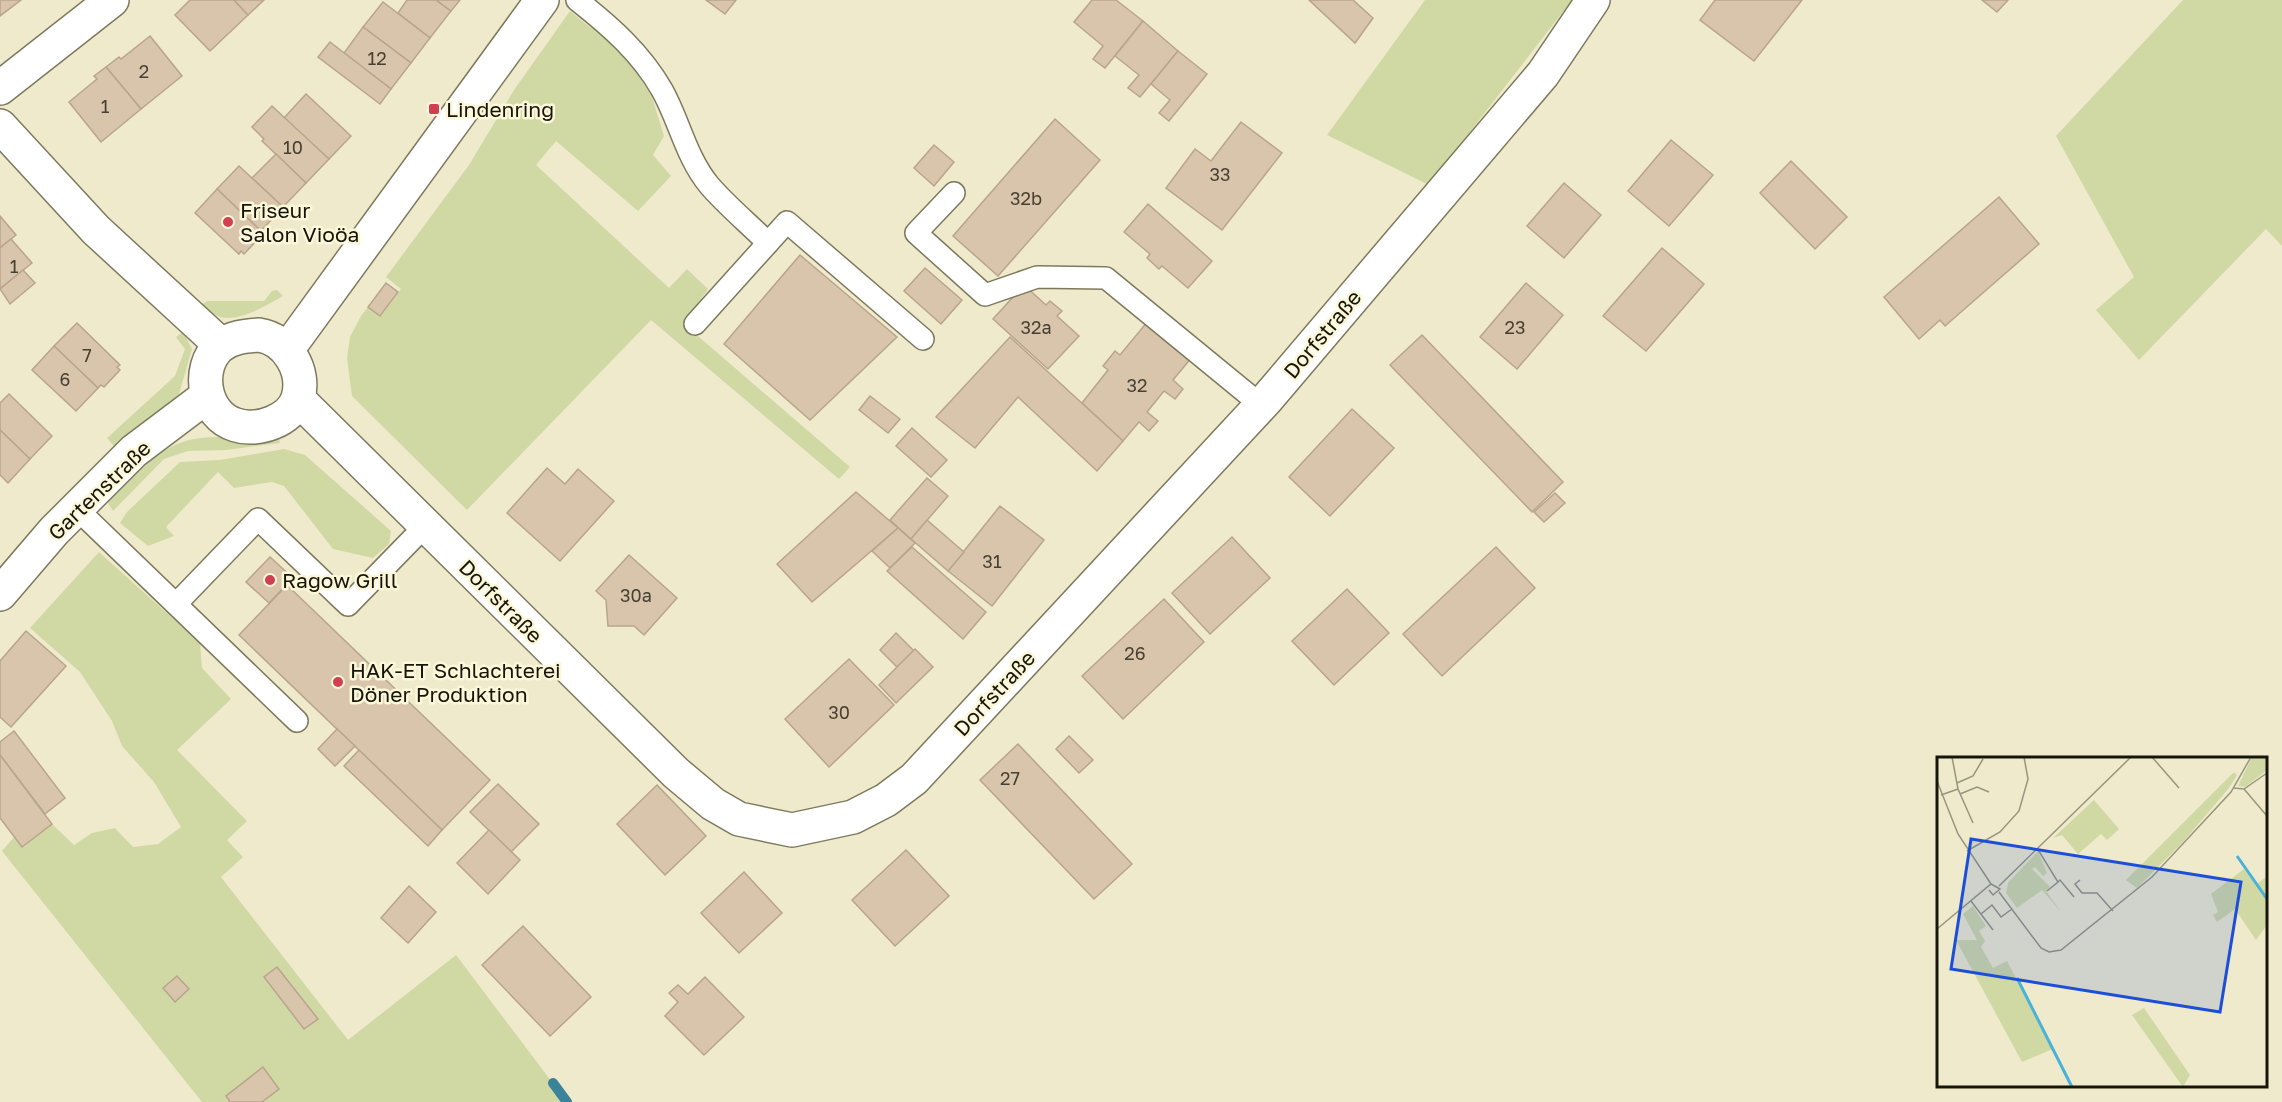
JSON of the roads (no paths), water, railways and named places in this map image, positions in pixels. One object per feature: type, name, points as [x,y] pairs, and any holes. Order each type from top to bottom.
[{"type":"street","points":[[0,88],[112,0]]},
{"type":"street","points":[[286,350],[542,0]]},
{"type":"street","name":"Dorfstraße","points":[[298,399],[676,773],[706,797],[739,819],[792,830],[853,817],[886,800],[914,779],[1261,405],[1543,74],[1593,0]]},
{"type":"street","points":[[0,126],[96,230],[221,345]]},
{"type":"street","points":[[259,335],[274,340],[286,350],[298,370],[298,399],[278,420],[254,429],[234,425],[218,413],[207,396],[205,375],[213,356],[221,345],[238,336],[259,335]]},
{"type":"street","name":"Gartenstraße","points":[[0,594],[76,508],[134,451],[207,396]]},
{"type":"lane","points":[[577,0],[610,26],[639,56],[662,91],[683,140],[708,184],[768,243]]},
{"type":"lane","points":[[954,193],[916,234],[985,295],[1037,277],[1106,278],[1261,405]]},
{"type":"lane","points":[[695,324],[787,222],[923,339]]},
{"type":"lane","points":[[76,508],[297,721]]},
{"type":"lane","points":[[176,604],[258,519],[348,605],[426,526]]},
{"type":"waterway","points":[[553,1083],[567,1102]]},
{"type":"place","name":"Lindenring","points":[[434,109]]},
{"type":"place","name":"Friseur Salon Vioöa","points":[[228,222]]},
{"type":"place","name":"Ragow Grill","points":[[270,580]]},
{"type":"place","name":"HAK-ET Schlachterei Döner Produktion","points":[[338,682]]}]
